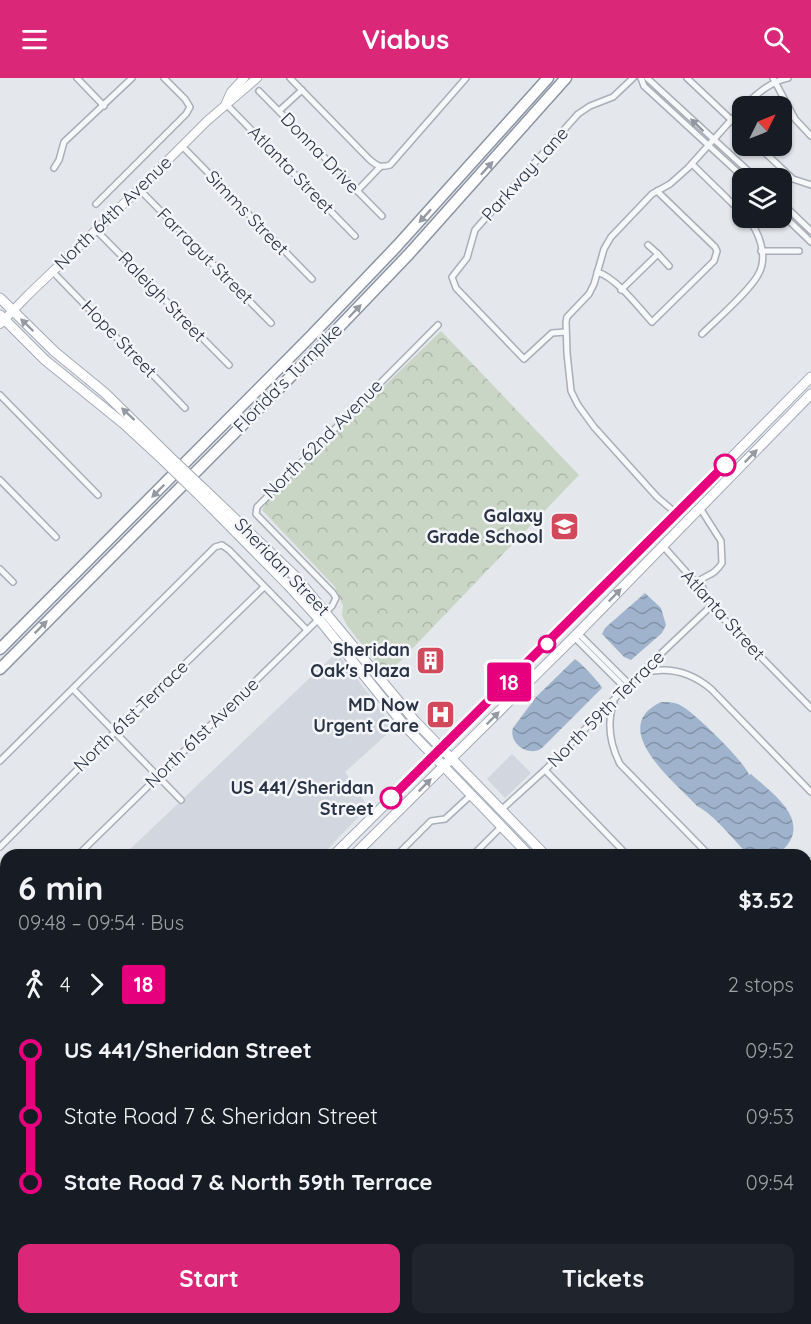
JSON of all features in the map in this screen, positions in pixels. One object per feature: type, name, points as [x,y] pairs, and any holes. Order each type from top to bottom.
[{"type":"highway","name":"Florida's Turnpike","points":[[0,649],[318,329],[397,246],[548,78]]},
{"type":"highway","name":"Florida's Turnpike","points":[[0,669],[401,263],[566,78]]},
{"type":"main road","name":"Sheridan Street","points":[[0,298],[55,352],[105,393],[202,493],[296,577],[383,701],[520,849]]},
{"type":"main road","name":"Sheridan Street","points":[[1,319],[45,360],[167,458]]},
{"type":"main road","points":[[342,849],[811,377]]},
{"type":"main road","points":[[360,849],[576,635],[811,394]]},
{"type":"main road","points":[[576,635],[574,623],[580,611]]},
{"type":"main road","name":"Sheridan Street","points":[[322,615],[441,748],[539,849]]},
{"type":"street","points":[[76,78],[104,106]]},
{"type":"street","points":[[54,168],[64,142],[132,78]]},
{"type":"street","points":[[96,204],[186,114],[190,107],[164,78]]},
{"type":"street","name":"North 64th Avenue","points":[[226,104],[231,92],[244,78]]},
{"type":"street","name":"North 64th Avenue","points":[[1,319],[139,189],[182,146],[204,118],[226,104],[257,78]]},
{"type":"street","points":[[290,78],[369,159],[380,166],[390,165],[466,78]]},
{"type":"street","name":"Parkway Lane","points":[[566,332],[552,333],[524,359],[456,288],[452,277],[467,258],[474,230],[578,114],[590,106],[613,98],[633,78]]},
{"type":"street","points":[[640,78],[644,86],[733,168]]},
{"type":"street","points":[[647,78],[745,168]]},
{"type":"street","points":[[677,514],[657,497],[594,427],[578,405],[572,391],[566,332],[567,317],[589,294],[604,249],[611,237],[657,191],[670,184],[692,164],[731,119],[687,78]]},
{"type":"street","points":[[754,96],[774,79],[788,78]]},
{"type":"street","points":[[774,79],[795,119],[811,136]]},
{"type":"street","points":[[279,111],[302,90]]},
{"type":"street","name":"Donna Drive","points":[[259,91],[382,216]]},
{"type":"street","name":"Atlanta Street","points":[[226,104],[355,236]]},
{"type":"street","name":"Simms Street","points":[[182,146],[312,279]]},
{"type":"street","points":[[769,156],[794,179],[811,185]]},
{"type":"street","points":[[692,164],[732,203]]},
{"type":"street","points":[[357,191],[380,166]]},
{"type":"street","name":"Farragut Street","points":[[139,189],[271,323]]},
{"type":"street","points":[[597,272],[605,274],[652,322],[714,261],[717,251],[657,191]]},
{"type":"street","points":[[792,213],[811,231]]},
{"type":"street","points":[[792,224],[811,242]]},
{"type":"street","points":[[702,334],[759,274],[762,260],[755,228]]},
{"type":"street","name":"Raleigh Street","points":[[96,230],[229,365]]},
{"type":"street","points":[[648,244],[669,266]]},
{"type":"street","points":[[761,251],[799,251]]},
{"type":"street","points":[[621,290],[658,254]]},
{"type":"street","name":"Hope Street","points":[[52,271],[185,408]]},
{"type":"street","name":"North 62nd Avenue","points":[[322,615],[336,598],[333,593],[256,514],[256,507],[438,325]]},
{"type":"street","points":[[0,395],[98,495]]},
{"type":"street","points":[[0,480],[56,537]]},
{"type":"street","points":[[696,583],[712,576],[722,563],[721,541],[700,508]]},
{"type":"street","name":"Sheridan Street","points":[[74,689],[215,547],[222,545],[307,630]]},
{"type":"street","name":"Atlanta Street","points":[[663,546],[703,588],[711,606],[811,708]]},
{"type":"street","points":[[0,568],[13,582]]},
{"type":"street","name":"North 61st Terrace","points":[[0,846],[264,587]]},
{"type":"street","name":"North 59th Terrace","points":[[501,810],[545,770],[627,686],[711,606]]},
{"type":"street","name":"North 61st Avenue","points":[[84,849],[322,615]]},
{"type":"street","points":[[576,635],[627,686]]},
{"type":"street","points":[[640,674],[655,670],[668,670],[699,679],[811,792]]},
{"type":"street","points":[[0,761],[74,689],[181,800]]},
{"type":"street","points":[[616,698],[610,711],[609,727],[611,747],[620,764],[703,849]]},
{"type":"street","points":[[545,770],[621,849]]},
{"type":"street","points":[[402,849],[431,821],[445,819],[471,795]]},
{"type":"street","points":[[479,849],[501,827]]},
{"type":"shaded area","points":[[337,652],[394,728],[345,772],[368,807],[328,849],[130,849]]},
{"type":"shaded area","points":[[512,754],[531,773],[505,798],[487,779]]},
{"type":"green space","points":[[441,331],[579,475],[386,676],[346,624],[342,615],[343,606],[335,587],[262,510],[269,498]]},
{"type":"water","points":[[645,593],[661,608],[666,625],[662,633],[631,660],[624,657],[602,634],[605,628]]},
{"type":"water","points":[[575,659],[602,688],[542,748],[537,751],[526,750],[514,739],[513,728],[536,697]]},
{"type":"water","points":[[661,702],[678,704],[687,709],[718,738],[749,775],[751,774],[775,795],[789,812],[793,821],[793,831],[786,847],[784,849],[743,849],[717,822],[697,806],[650,755],[642,740],[640,726],[646,713]]},
{"type":"bus line","name":"18","points":[[391,798],[725,465]]},
{"type":"place","name":"Galaxy Grade School","points":[[564,526]]},
{"type":"place","name":"Sheridan Oak's Plaza","points":[[431,660]]},
{"type":"place","name":"MD Now Urgent Care","points":[[440,715]]},
{"type":"place","name":"US 441/Sheridan Street","points":[[391,798]]}]
